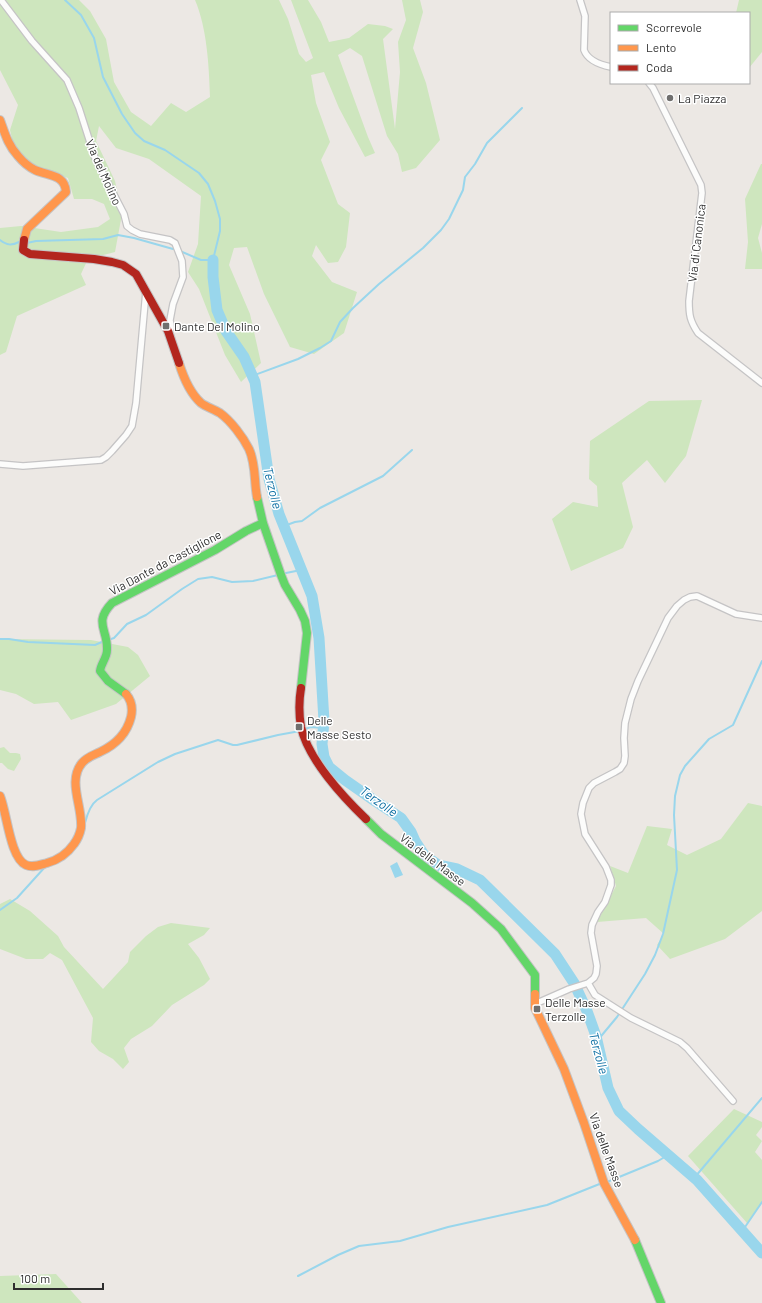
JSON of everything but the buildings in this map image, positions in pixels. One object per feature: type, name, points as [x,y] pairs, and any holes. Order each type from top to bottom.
[{"type":"street","name":"Via del Molino","points":[[1,0],[32,41],[67,80],[79,108],[95,158],[124,214],[127,226],[140,234],[170,240],[175,243],[182,261],[183,277],[173,304],[170,320],[171,328],[168,331]]},
{"type":"street","points":[[580,0],[585,16],[584,50],[586,55],[601,65],[610,67]]},
{"type":"street","name":"Via di Canonica","points":[[650,84],[701,185],[702,193],[689,301],[691,323],[698,333],[762,383]]},
{"type":"street","points":[[0,120],[8,142],[13,151],[22,160],[34,170],[56,177],[62,180],[65,184],[66,192],[27,229],[23,250],[30,254],[94,259],[122,265],[136,274],[168,331],[184,379],[201,403],[220,413],[233,425],[249,449],[254,466],[255,486],[263,523]]},
{"type":"street","points":[[0,464],[23,466],[101,460],[106,457],[126,435],[132,426],[136,403],[146,290]]},
{"type":"street","name":"Via delle Masse","points":[[263,523],[285,585],[305,621],[305,656],[298,699],[302,732],[306,743],[315,760],[343,797],[381,834],[472,903],[501,929],[535,975],[535,1004],[564,1069],[604,1183],[639,1247],[661,1303]]},
{"type":"street","name":"Via Dante da Castiglione","points":[[0,796],[4,803],[13,849],[16,856],[22,863],[28,866],[36,867],[47,864],[66,854],[72,849],[81,828],[76,786],[79,766],[82,761],[110,748],[123,735],[129,724],[132,710],[132,703],[128,696],[102,676],[100,671],[107,648],[101,618],[105,610],[112,603],[215,550],[246,531],[263,523]]},
{"type":"street","points":[[535,1004],[569,989],[587,984],[594,978],[597,970],[591,933],[592,925],[605,902],[611,885],[611,880],[606,867],[585,834],[581,814],[582,808],[589,788],[594,783],[620,769],[624,763],[625,723],[631,699],[668,618],[677,606],[684,600],[697,596],[736,614],[762,618]]},
{"type":"street","points":[[587,984],[595,994],[631,1018],[680,1042],[733,1101]]},
{"type":"green space","points":[[0,0],[79,0],[90,11],[106,39],[114,82],[131,112],[151,126],[171,103],[186,112],[210,97],[205,35],[195,0],[279,0],[288,19],[299,54],[306,62],[313,58],[291,0],[308,0],[321,22],[329,42],[349,38],[368,24],[385,26],[393,29],[383,39],[395,129],[400,72],[398,42],[406,20],[402,0],[420,0],[423,12],[413,48],[426,83],[440,140],[416,168],[402,172],[398,154],[387,136],[362,56],[350,48],[338,55],[375,153],[365,157],[339,108],[324,72],[311,75],[316,103],[330,142],[321,160],[338,204],[350,213],[346,247],[338,262],[328,263],[316,245],[312,256],[332,282],[357,292],[344,333],[314,354],[290,347],[264,294],[247,247],[234,248],[229,265],[250,314],[261,363],[241,382],[225,355],[199,289],[188,272],[198,244],[201,196],[149,159],[116,148],[99,126],[96,141],[115,181],[122,214],[115,252],[88,259],[81,274],[86,285],[17,316],[6,352],[0,355],[0,228],[21,226],[61,232],[98,227],[110,219],[104,204],[92,199],[74,199],[68,178],[32,165],[14,147],[10,130],[18,105],[0,70]]},
{"type":"green space","points":[[739,0],[762,0],[762,52],[750,67],[750,12],[736,12]]},
{"type":"green space","points":[[761,164],[762,224],[758,238],[762,253],[762,269],[745,269],[748,242],[745,199]]},
{"type":"green space","points":[[702,400],[686,456],[665,483],[647,460],[622,483],[633,527],[623,548],[571,571],[552,519],[573,502],[598,507],[597,486],[589,479],[590,441],[649,401]]},
{"type":"green space","points":[[0,639],[91,640],[128,647],[138,655],[150,676],[116,704],[71,720],[58,702],[34,704],[16,694],[0,690]]},
{"type":"green space","points":[[4,747],[10,753],[20,754],[21,759],[14,771],[8,769],[0,763],[0,748]]},
{"type":"green space","points":[[748,803],[762,806],[762,911],[725,939],[670,959],[657,945],[664,934],[646,918],[597,922],[616,886],[610,866],[628,873],[647,826],[672,829],[667,845],[687,855],[721,839]]},
{"type":"green space","points":[[10,899],[30,911],[58,936],[64,947],[103,989],[128,962],[130,952],[146,936],[158,927],[171,923],[210,928],[204,935],[188,944],[199,958],[210,979],[204,985],[172,1005],[152,1026],[131,1039],[124,1048],[129,1062],[123,1069],[113,1059],[99,1051],[91,1042],[93,1018],[62,960],[50,953],[43,959],[26,959],[0,949],[0,904]]},
{"type":"green space","points":[[734,1109],[762,1122],[762,1127],[756,1135],[762,1141],[755,1152],[762,1160],[762,1203],[747,1223],[688,1156]]},
{"type":"green space","points":[[56,1274],[82,1303],[0,1303],[0,1276]]},
{"type":"water","points":[[397,862],[403,875],[395,878],[390,866]]},
{"type":"waterway","points":[[65,0],[81,15],[94,38],[103,77],[122,114],[135,133],[144,141],[165,150],[199,173],[208,184],[220,219],[220,231],[213,260],[201,260],[180,251]]},
{"type":"waterway","points":[[252,376],[298,359],[331,341],[340,322],[353,308],[379,284],[423,248],[441,230],[449,219],[463,190],[465,177],[475,164],[487,143],[522,108]]},
{"type":"waterway","points":[[27,243],[36,241],[103,239],[118,235],[173,249]]},
{"type":"waterway","points":[[0,240],[9,244],[19,242]]},
{"type":"waterway","name":"Terzolle","points":[[213,260],[213,277],[217,310],[226,331],[244,357],[255,382],[269,479],[279,514],[312,596],[319,638],[324,721],[322,744],[324,757],[329,767],[345,780],[401,818],[424,855],[438,865],[457,869],[480,880],[555,954],[574,983],[587,1011],[596,1036],[608,1088],[619,1111],[697,1180],[762,1253]]},
{"type":"waterway","points":[[284,526],[302,521],[320,508],[383,476],[412,450]]},
{"type":"waterway","points":[[286,573],[301,570]]},
{"type":"waterway","points":[[108,640],[114,638],[127,624],[146,615],[198,579],[212,577],[232,582],[253,581],[278,575]]},
{"type":"waterway","points":[[0,639],[28,642],[95,645],[104,641]]},
{"type":"waterway","points":[[597,1041],[617,1017],[645,974],[655,955],[663,934],[677,870],[674,815],[675,796],[680,775],[685,766],[709,739],[733,725],[762,661]]},
{"type":"waterway","points":[[304,730],[310,727],[324,728]]},
{"type":"waterway","points":[[85,823],[91,807],[97,800],[158,762],[175,754],[218,740],[237,745],[300,731]]},
{"type":"waterway","points":[[0,910],[17,898],[45,867]]},
{"type":"waterway","points":[[695,1177],[762,1098]]},
{"type":"waterway","points":[[607,1182],[658,1161],[668,1155]]},
{"type":"waterway","points":[[298,1276],[359,1246],[400,1241],[448,1227],[547,1205],[602,1183]]},
{"type":"waterway","points":[[743,1230],[762,1202]]},
{"type":"traffic: fast","points":[[257,497],[263,523],[281,575],[305,621],[307,633],[301,688]]},
{"type":"traffic: fast","points":[[126,694],[108,681],[100,671],[107,653],[107,643],[102,621],[106,610],[112,603],[215,550],[246,531],[263,523]]},
{"type":"traffic: fast","points":[[366,819],[381,834],[472,903],[501,929],[535,975],[535,994]]},
{"type":"traffic: fast","points":[[635,1240],[661,1303]]},
{"type":"traffic: slow","points":[[0,120],[9,143],[22,160],[35,170],[55,176],[63,182],[65,186],[66,192],[27,229],[24,240]]},
{"type":"traffic: slow","points":[[179,363],[187,384],[197,399],[201,403],[224,416],[249,449],[253,461],[257,497]]},
{"type":"traffic: slow","points":[[0,796],[13,845],[16,854],[21,861],[26,865],[36,866],[55,860],[65,854],[75,842],[81,828],[76,786],[78,770],[86,759],[115,742],[127,728],[131,717],[132,708],[130,699],[126,694]]},
{"type":"traffic: slow","points":[[535,994],[535,1008],[564,1069],[604,1183],[635,1240]]},
{"type":"traffic: jam","points":[[24,240],[23,250],[30,254],[94,259],[112,262],[123,265],[136,274],[168,331],[179,363]]},
{"type":"traffic: jam","points":[[301,688],[301,727],[311,752],[337,789],[366,819]]},
{"type":"place","name":"La Piazza","points":[[670,98]]},
{"type":"place","name":"Dante Del Molino","points":[[166,326]]},
{"type":"place","name":"Delle Masse Sesto","points":[[299,727]]},
{"type":"place","name":"Delle Masse Terzolle","points":[[537,1009]]}]
